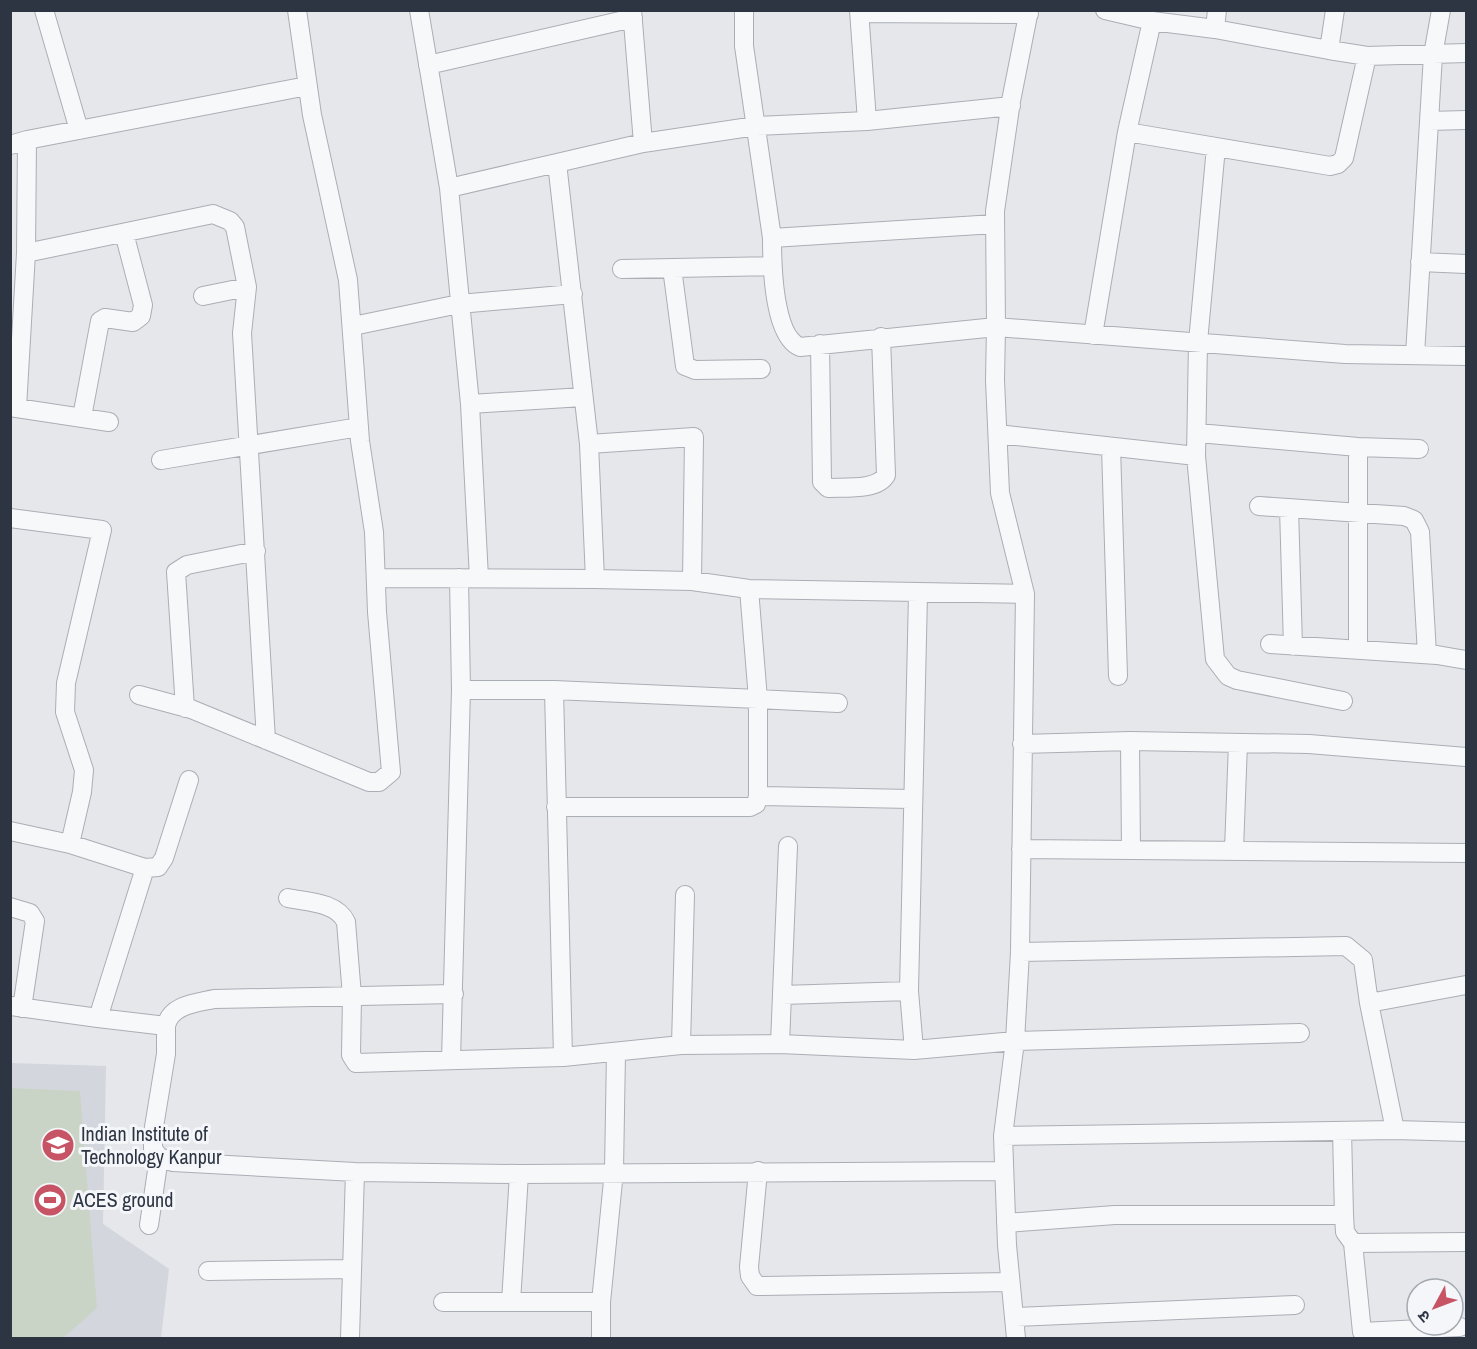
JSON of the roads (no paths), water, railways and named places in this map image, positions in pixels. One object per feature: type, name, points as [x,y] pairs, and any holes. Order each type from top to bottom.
[{"type":"street","points":[[44,10],[79,130]]},
{"type":"street","points":[[139,695],[184,708],[369,782],[379,782],[391,772],[375,578],[374,532],[359,427],[348,280],[307,86],[297,10]]},
{"type":"street","points":[[419,10],[450,188],[470,404],[479,578]]},
{"type":"street","points":[[744,10],[744,46],[772,238],[772,266],[781,322],[786,336],[793,344],[800,347],[996,327],[1345,354],[1467,356]]},
{"type":"street","points":[[1105,10],[1152,21],[1215,29],[1366,56],[1467,53]]},
{"type":"street","points":[[1215,29],[1217,10]]},
{"type":"street","points":[[1329,50],[1335,10]]},
{"type":"street","points":[[1415,355],[1433,55],[1441,10]]},
{"type":"street","points":[[867,121],[859,12],[1029,12],[1011,106],[995,224],[1000,493],[1025,594],[1020,952],[1004,1136],[1006,1223],[1016,1338]]},
{"type":"street","points":[[428,65],[633,14],[643,143]]},
{"type":"street","points":[[1094,334],[1127,132],[1152,21]]},
{"type":"street","points":[[1127,132],[1330,166],[1338,164],[1344,158],[1366,56]]},
{"type":"street","points":[[109,422],[14,407],[17,304],[26,253],[19,142],[307,86]]},
{"type":"street","points":[[450,188],[643,143],[756,126],[867,121],[1011,106]]},
{"type":"street","points":[[1429,121],[1467,120]]},
{"type":"street","points":[[1216,147],[1198,342],[1196,456],[1213,651],[1217,664],[1228,676],[1237,680],[1343,701]]},
{"type":"street","points":[[557,163],[589,444],[595,579]]},
{"type":"street","points":[[26,253],[213,214],[222,216],[235,227],[239,237],[247,287],[242,333],[266,740]]},
{"type":"street","points":[[772,238],[995,224]]},
{"type":"street","points":[[82,417],[100,321],[105,318],[133,322],[141,316],[142,305],[124,233]]},
{"type":"street","points":[[1420,262],[1467,264]]},
{"type":"street","points":[[622,269],[772,266]]},
{"type":"street","points":[[672,268],[685,366],[695,370],[761,369]]},
{"type":"street","points":[[203,296],[247,287]]},
{"type":"street","points":[[353,326],[459,304],[573,294]]},
{"type":"street","points":[[820,344],[822,482],[828,488],[874,484],[883,481],[886,475],[881,337]]},
{"type":"street","points":[[470,404],[583,397]]},
{"type":"street","points":[[161,460],[359,427]]},
{"type":"street","points":[[1198,433],[1358,447],[1419,449]]},
{"type":"street","points":[[998,434],[1196,456]]},
{"type":"street","points":[[589,444],[693,437],[692,581]]},
{"type":"street","points":[[1111,447],[1118,676]]},
{"type":"street","points":[[1358,447],[1358,650]]},
{"type":"street","points":[[1259,506],[1408,517],[1419,527],[1427,654]]},
{"type":"street","points":[[1289,508],[1293,645]]},
{"type":"street","points":[[10,518],[102,530],[66,683],[65,712],[84,770],[82,792],[70,844]]},
{"type":"street","points":[[184,708],[176,572],[187,565],[256,551]]},
{"type":"street","points":[[375,578],[692,581],[749,589],[918,594],[1025,594]]},
{"type":"street","points":[[451,1060],[461,690],[459,578]]},
{"type":"street","points":[[556,807],[742,809],[756,804],[758,796],[758,699],[749,589]]},
{"type":"street","points":[[914,1050],[909,991],[911,799],[918,594]]},
{"type":"street","points":[[1270,644],[1427,654],[1467,660]]},
{"type":"street","points":[[461,690],[554,690],[838,703]]},
{"type":"street","points":[[554,690],[563,1057]]},
{"type":"street","points":[[1022,744],[1130,741],[1309,744],[1467,757]]},
{"type":"street","points":[[1130,741],[1131,849]]},
{"type":"street","points":[[1234,850],[1238,743]]},
{"type":"street","points":[[10,831],[70,844],[145,868],[158,867],[164,858],[189,780]]},
{"type":"street","points":[[758,796],[911,799]]},
{"type":"street","points":[[780,1044],[788,846]]},
{"type":"street","points":[[1021,849],[1467,853]]},
{"type":"street","points":[[98,1018],[145,868]]},
{"type":"street","points":[[681,1045],[685,895]]},
{"type":"street","points":[[288,898],[329,907],[343,915],[346,922],[352,996],[351,1055],[356,1062],[563,1057],[681,1045],[780,1044],[914,1050],[1014,1041],[1300,1033]]},
{"type":"street","points":[[10,907],[30,913],[35,921],[16,1006],[166,1026]]},
{"type":"street","points":[[1020,952],[1346,946],[1363,960],[1369,1003],[1395,1130]]},
{"type":"street","points":[[1369,1003],[1467,985]]},
{"type":"street","points":[[782,995],[909,991]]},
{"type":"street","points":[[454,994],[214,999],[176,1010],[167,1017],[166,1054],[153,1133],[153,1149],[159,1157],[173,1162],[354,1172],[519,1174],[1005,1171]]},
{"type":"street","points":[[601,1338],[601,1302],[614,1172],[616,1052]]},
{"type":"street","points":[[1004,1136],[1395,1130],[1467,1132]]},
{"type":"street","points":[[1342,1131],[1345,1232],[1353,1243],[1362,1332],[1405,1330]]},
{"type":"street","points":[[149,1225],[159,1157]]},
{"type":"street","points":[[758,1171],[749,1267],[750,1276],[757,1286],[1010,1282]]},
{"type":"street","points":[[350,1338],[354,1172]]},
{"type":"street","points":[[512,1302],[519,1174]]},
{"type":"street","points":[[1006,1223],[1115,1215],[1344,1215]]},
{"type":"street","points":[[1353,1243],[1467,1242]]},
{"type":"street","points":[[208,1271],[351,1269]]},
{"type":"street","points":[[443,1302],[601,1302]]},
{"type":"street","points":[[1014,1317],[1295,1305]]},
{"type":"place","name":"Indian Institute of Technology Kanpur","points":[[58,1145]]},
{"type":"place","name":"ACES ground","points":[[50,1200]]}]
